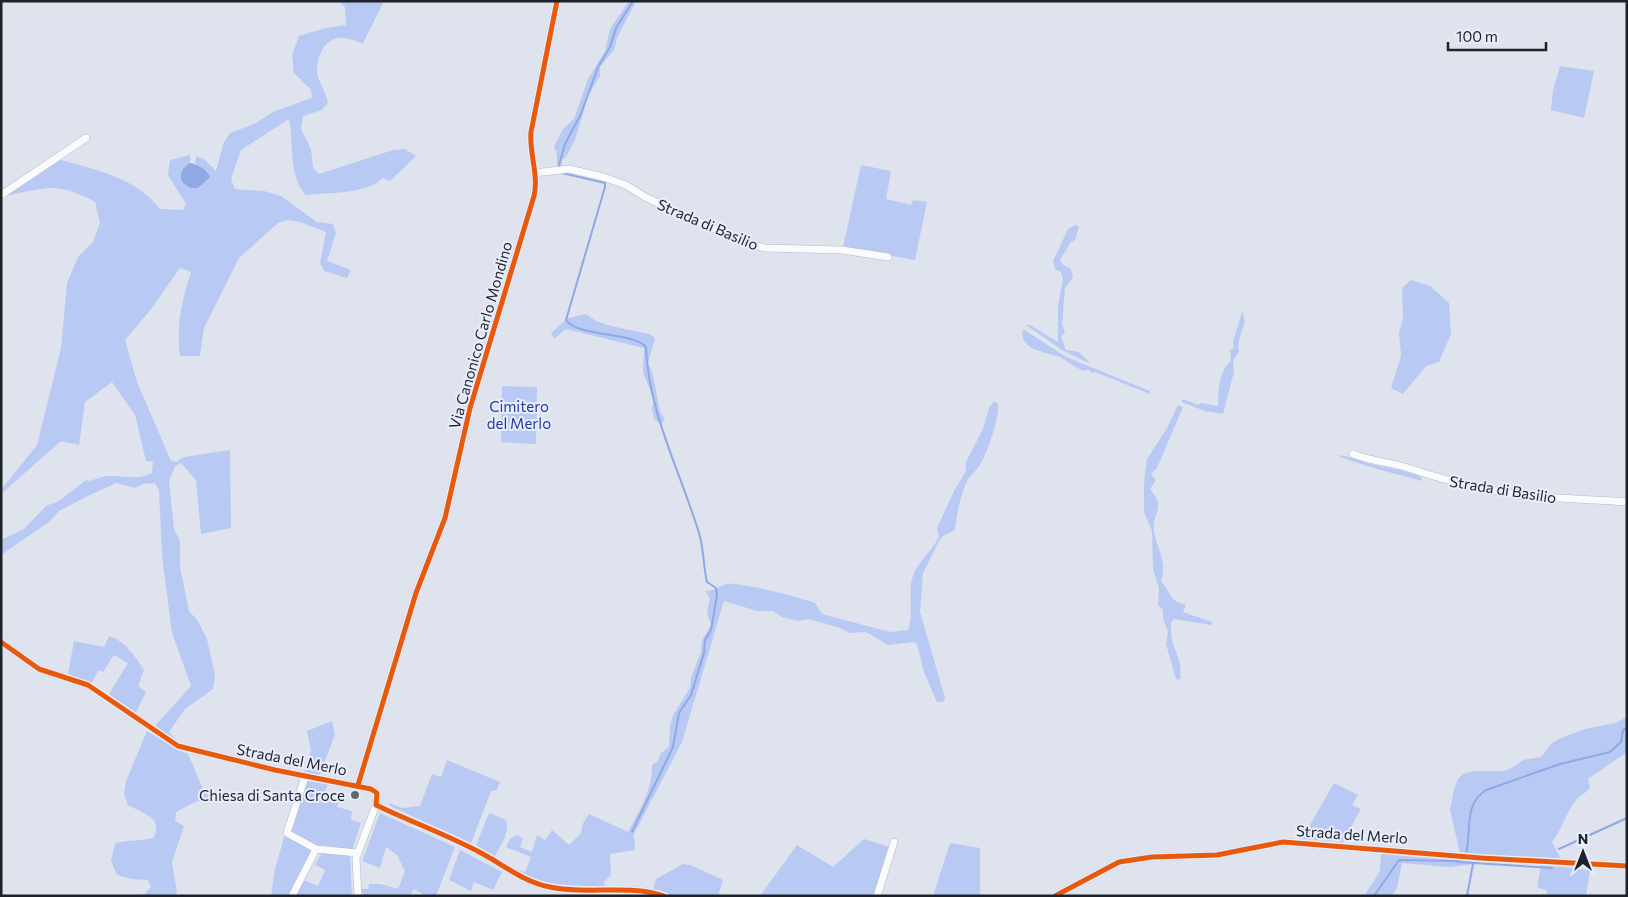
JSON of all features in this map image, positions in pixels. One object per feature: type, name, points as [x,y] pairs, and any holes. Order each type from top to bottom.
[{"type":"street","name":"Via Canonico Carlo Mondino","points":[[358,785],[416,593],[445,518],[470,408],[534,196],[530,132],[557,1]]},
{"type":"street","points":[[1,195],[86,138]]},
{"type":"street","name":"Strada di Basilio","points":[[534,173],[569,169],[626,185],[644,197],[746,243],[764,248],[842,250],[888,257]]},
{"type":"street","name":"Strada di Basilio","points":[[1353,454],[1369,461],[1388,463],[1423,474],[1489,490],[1551,497],[1627,502]]},
{"type":"street","name":"Strada del Merlo","points":[[1,642],[39,669],[88,685],[178,746],[305,777],[358,785],[377,793],[376,805]]},
{"type":"street","points":[[305,777],[287,833],[316,850],[357,853]]},
{"type":"street","points":[[358,896],[357,853],[376,805],[472,848],[516,874],[543,886],[574,891],[643,892],[664,896]]},
{"type":"street","points":[[877,896],[894,842]]},
{"type":"street","name":"Strada del Merlo","points":[[1055,896],[1119,862],[1152,857],[1217,855],[1283,842],[1469,857],[1627,866]]},
{"type":"street","points":[[292,896],[316,850]]},
{"type":"green space","points":[[338,1],[384,1],[363,43],[346,38],[334,39],[321,52],[317,71],[328,102],[322,110],[303,116],[301,129],[311,149],[313,168],[319,174],[393,150],[405,149],[416,156],[390,181],[383,178],[376,183],[357,190],[306,195],[296,179],[289,119],[241,150],[231,179],[235,189],[264,191],[281,196],[317,222],[333,224],[336,233],[327,261],[351,270],[347,278],[324,271],[320,263],[326,232],[300,222],[288,220],[278,223],[239,258],[204,328],[200,356],[180,356],[179,334],[181,313],[191,272],[180,268],[151,309],[125,340],[137,382],[171,461],[176,462],[184,457],[230,450],[231,528],[201,534],[196,480],[181,463],[175,466],[169,481],[174,529],[180,541],[180,567],[189,611],[198,621],[207,639],[215,675],[213,689],[185,709],[169,732],[181,745],[154,727],[191,686],[172,633],[162,556],[159,490],[155,483],[143,484],[135,488],[116,483],[92,494],[59,511],[49,522],[1,555],[1,540],[24,529],[46,506],[59,501],[86,480],[91,481],[108,476],[145,476],[152,473],[153,462],[146,461],[135,415],[112,382],[85,402],[79,445],[61,441],[1,494],[1,490],[37,445],[61,348],[67,283],[78,257],[93,242],[100,223],[95,202],[70,191],[51,188],[5,196],[58,159],[100,171],[127,182],[150,198],[160,209],[183,210],[186,204],[168,175],[170,160],[190,155],[190,163],[182,171],[181,179],[190,188],[198,188],[208,172],[195,163],[196,156],[204,159],[216,171],[224,142],[230,133],[254,124],[275,111],[312,98],[311,90],[294,73],[292,55],[299,36],[326,28],[346,25],[345,7]]},
{"type":"green space","points":[[629,1],[636,1],[617,38],[614,50],[600,67],[600,76],[588,96],[575,140],[566,157],[562,160],[562,166],[557,166],[557,154],[554,147],[563,129],[574,119],[588,79],[605,51],[610,29]]},
{"type":"green space","points":[[1560,66],[1594,71],[1584,118],[1551,110],[1553,90]]},
{"type":"green space","points":[[861,165],[891,171],[886,199],[911,205],[913,200],[927,202],[915,260],[843,247]]},
{"type":"green space","points":[[1075,225],[1079,227],[1075,240],[1071,242],[1060,260],[1062,264],[1071,269],[1073,278],[1065,288],[1062,324],[1065,332],[1061,337],[1066,350],[1079,352],[1091,364],[1062,350],[1026,325],[1030,325],[1058,342],[1058,305],[1063,279],[1061,272],[1055,269],[1053,261],[1068,229]]},
{"type":"green space","points":[[1411,280],[1430,286],[1449,303],[1451,334],[1439,362],[1426,366],[1403,394],[1391,388],[1401,356],[1399,333],[1403,319],[1402,288]]},
{"type":"green space","points":[[1242,312],[1244,326],[1238,346],[1239,351],[1233,361],[1234,372],[1223,414],[1205,411],[1181,402],[1183,399],[1198,405],[1201,403],[1218,406],[1220,382],[1224,370],[1231,361],[1230,350],[1234,348],[1233,342]]},
{"type":"green space","points":[[586,314],[596,321],[649,334],[655,338],[648,363],[653,375],[660,412],[665,420],[661,424],[654,419],[652,408],[654,399],[643,373],[644,348],[566,329],[554,339],[551,333],[568,318]]},
{"type":"green space","points":[[1023,329],[1066,357],[1150,391],[1150,394],[1095,372],[1092,373],[1088,369],[1084,371],[1060,357],[1034,349],[1025,342]]},
{"type":"green space","name":"Cimitero del Merlo","points":[[502,386],[537,387],[536,444],[501,442]]},
{"type":"green space","points":[[994,401],[998,404],[998,410],[992,437],[981,464],[969,478],[965,487],[959,505],[955,530],[943,536],[939,541],[923,573],[920,612],[945,698],[943,702],[937,702],[924,672],[917,644],[913,642],[888,645],[866,632],[850,633],[840,628],[808,619],[798,621],[782,617],[773,611],[757,611],[724,601],[682,742],[634,834],[635,850],[610,854],[611,875],[604,882],[605,889],[580,888],[556,884],[533,878],[511,868],[525,872],[531,857],[506,847],[510,839],[517,835],[523,838],[520,847],[532,852],[537,835],[545,840],[552,830],[569,845],[581,833],[582,825],[589,814],[628,832],[648,791],[652,765],[658,761],[660,754],[669,747],[673,715],[690,688],[691,678],[701,652],[702,640],[711,625],[707,613],[710,598],[705,591],[727,584],[756,587],[815,603],[822,614],[890,632],[908,630],[911,618],[911,585],[914,573],[939,537],[937,528],[954,491],[966,471],[966,462],[983,429],[989,408]]},
{"type":"green space","points":[[1178,405],[1183,407],[1157,468],[1151,474],[1156,480],[1150,489],[1158,502],[1154,530],[1163,567],[1161,581],[1176,601],[1186,605],[1183,612],[1212,622],[1211,625],[1174,619],[1171,623],[1172,642],[1180,665],[1180,680],[1176,679],[1166,644],[1168,632],[1163,619],[1163,610],[1158,605],[1159,588],[1153,569],[1152,531],[1144,512],[1144,481],[1147,459],[1167,428]]},
{"type":"green space","points":[[1336,455],[1408,472],[1421,477],[1422,481],[1367,466]]},
{"type":"green space","points":[[109,636],[125,645],[144,670],[138,686],[146,692],[135,714],[108,696],[128,663],[114,655],[103,672],[99,670],[91,684],[68,674],[74,641],[104,647]]},
{"type":"green space","points":[[1627,717],[1627,752],[1588,779],[1590,787],[1573,805],[1552,842],[1561,860],[1460,853],[1450,810],[1454,789],[1458,779],[1463,774],[1473,771],[1502,771],[1510,769],[1523,760],[1541,757],[1552,743],[1561,738],[1585,729],[1615,723]]},
{"type":"green space","points":[[332,721],[335,734],[319,777],[304,773],[311,750],[307,731]]},
{"type":"green space","points":[[147,731],[176,749],[188,754],[203,789],[214,797],[211,803],[197,801],[176,812],[175,821],[184,826],[172,862],[177,892],[175,896],[133,896],[145,894],[151,887],[148,880],[132,879],[117,875],[111,861],[115,844],[153,838],[156,831],[154,821],[128,805],[124,794],[126,781]]},
{"type":"green space","points":[[447,760],[500,782],[497,790],[491,791],[471,843],[390,806],[389,803],[402,808],[420,806],[432,774],[441,777]]},
{"type":"green space","points":[[306,781],[328,784],[324,794],[339,801],[337,807],[352,811],[351,820],[361,823],[352,850],[317,847],[290,832]]},
{"type":"green space","points":[[1334,783],[1358,795],[1352,805],[1361,809],[1343,842],[1302,839]]},
{"type":"green space","points":[[380,813],[455,847],[436,896],[426,896],[414,889],[410,896],[363,896],[361,889],[368,889],[369,884],[380,884],[398,889],[405,871],[397,855],[386,847],[380,868],[362,861]]},
{"type":"green space","points":[[489,813],[506,820],[507,825],[504,838],[495,856],[476,845]]},
{"type":"green space","points":[[285,834],[314,850],[289,896],[271,896],[275,869]]},
{"type":"green space","points":[[864,839],[890,847],[874,896],[760,896],[797,845],[833,867]]},
{"type":"green space","points":[[950,843],[980,848],[980,896],[933,896]]},
{"type":"green space","points":[[460,850],[502,872],[493,890],[474,882],[471,891],[449,880]]},
{"type":"green space","points":[[322,852],[350,854],[352,896],[295,896],[303,880],[318,886],[325,870],[315,865]]},
{"type":"green space","points":[[1381,853],[1472,860],[1476,864],[1449,867],[1402,863],[1397,888],[1391,896],[1364,896],[1380,871]]},
{"type":"green space","points":[[683,864],[691,865],[723,880],[718,896],[671,896],[653,890],[656,879]]},
{"type":"green space","points":[[1541,865],[1590,870],[1586,896],[1546,896],[1547,891],[1537,887]]},
{"type":"shaded area","points":[[190,163],[202,167],[210,177],[198,188],[190,188],[182,182],[182,171]]},
{"type":"waterway","points":[[559,165],[565,144],[581,114],[598,67],[610,47],[616,28],[633,1]]},
{"type":"waterway","points":[[562,173],[605,183],[566,320],[581,329],[630,339],[640,342],[646,347],[652,394],[666,441],[699,533],[707,582],[716,588],[717,595],[711,630],[705,640],[704,653],[691,695],[679,713],[673,747],[632,832]]},
{"type":"waterway","points":[[1466,854],[1471,811],[1474,803],[1486,790],[1560,764],[1610,752],[1621,742],[1623,730],[1627,728]]},
{"type":"waterway","points":[[1559,849],[1627,818]]},
{"type":"waterway","points":[[1374,896],[1399,860],[1456,861],[1462,859]]},
{"type":"waterway","points":[[1458,862],[1552,868]]},
{"type":"waterway","points":[[1467,896],[1473,864]]},
{"type":"cycle path","points":[[358,785],[416,593],[445,518],[470,408],[534,196],[535,180],[531,132],[557,1]]},
{"type":"cycle path","points":[[1,642],[39,669],[88,685],[178,746],[275,770],[371,789],[377,793],[376,805],[470,847],[523,878],[541,885],[578,890],[651,892],[664,896]]},
{"type":"cycle path","points":[[1055,896],[1119,862],[1152,857],[1217,855],[1283,842],[1481,858],[1627,866]]},
{"type":"place","name":"Chiesa di Santa Croce","points":[[355,795]]}]
